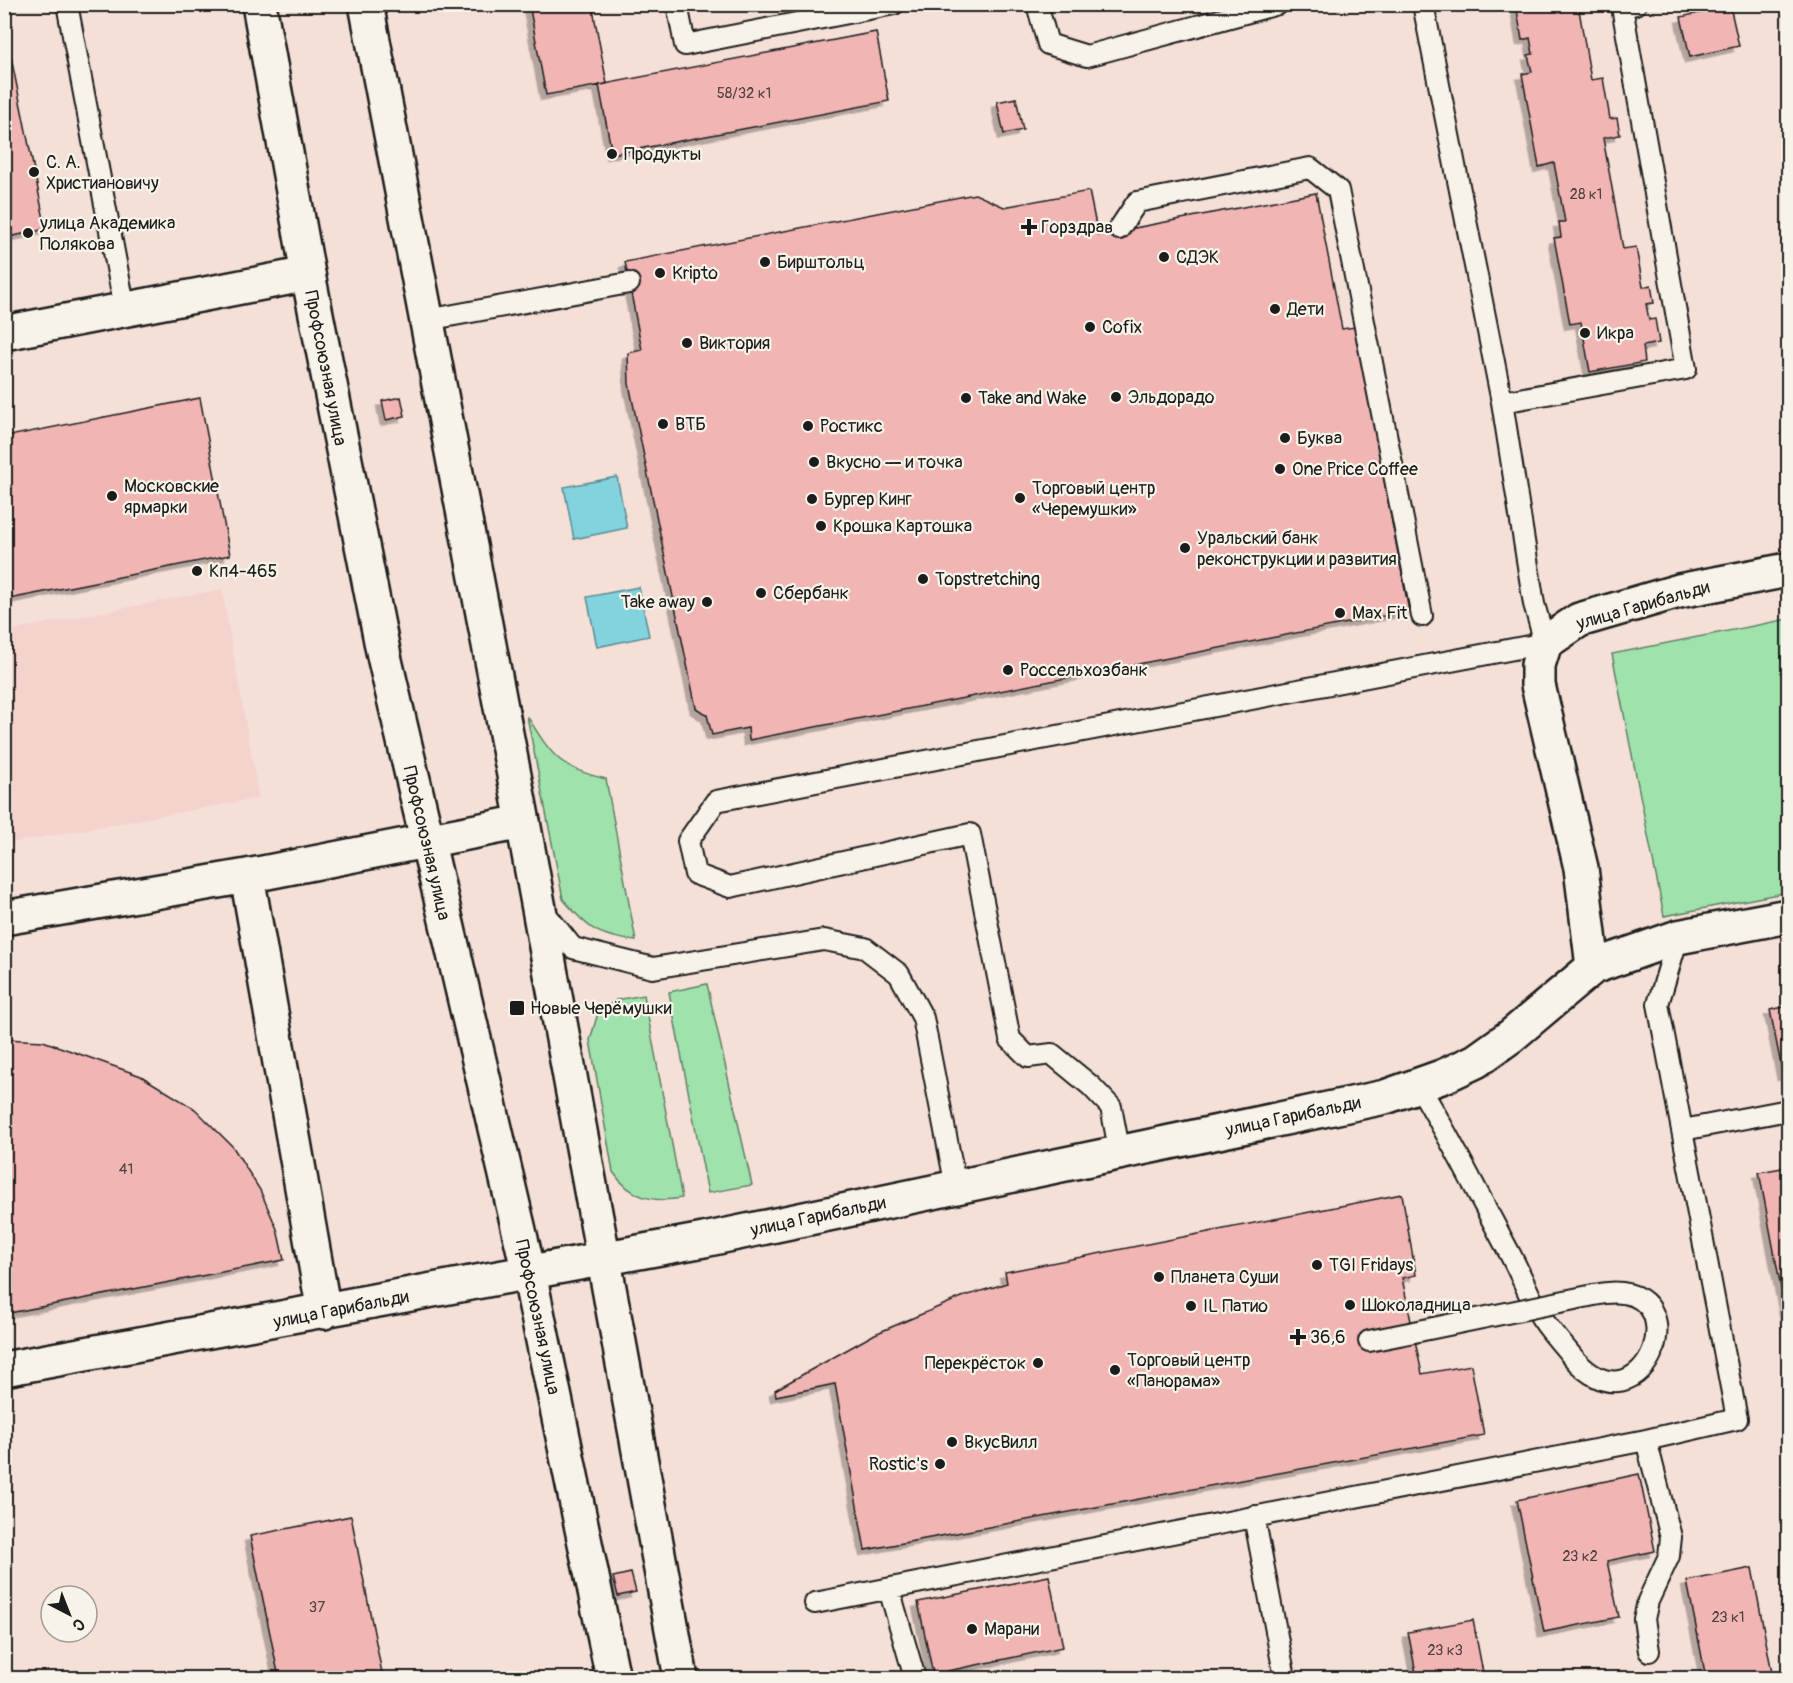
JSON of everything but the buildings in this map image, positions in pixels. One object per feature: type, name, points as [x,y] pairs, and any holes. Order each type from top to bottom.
[{"type":"street","name":"Профсоюзная улица","points":[[259,4],[308,274],[384,656],[530,1272],[613,1678]]},
{"type":"street","points":[[366,4],[524,822],[537,903],[681,1678]]},
{"type":"street","points":[[4,333],[308,274]]},
{"type":"street","name":"улица Гарибальди","points":[[1545,643],[1579,620],[1679,591],[1788,570]]},
{"type":"street","points":[[1545,643],[1538,665],[1538,685],[1581,868],[1593,967]]},
{"type":"street","points":[[4,918],[247,876],[524,822]]},
{"type":"street","points":[[247,876],[324,1312]]},
{"type":"street","name":"улица Гарибальди","points":[[4,1370],[704,1240],[1385,1097],[1419,1086],[1485,1054],[1511,1036],[1593,967],[1678,937],[1788,916]]},
{"type":"lane","points":[[67,4],[126,310]]},
{"type":"lane","points":[[677,4],[685,45],[894,4]]},
{"type":"lane","points":[[1037,4],[1048,44],[1087,56],[1278,4]]},
{"type":"lane","points":[[1120,1154],[1111,1107],[1091,1086],[1052,1054],[1028,1056],[1010,1039],[970,834],[730,887],[695,874],[688,841],[716,801],[1545,643],[1534,604],[1502,402],[1440,78],[1423,4]]},
{"type":"lane","points":[[1502,402],[1686,369],[1622,7],[1636,4]]},
{"type":"lane","points":[[1119,230],[1137,202],[1310,168],[1338,190],[1422,616]]},
{"type":"lane","points":[[427,320],[629,283]]},
{"type":"lane","points":[[537,903],[573,948],[653,968],[824,940],[866,948],[899,974],[923,1017],[956,1187]]},
{"type":"lane","points":[[815,1603],[1646,1440],[1737,1419],[1658,1004],[1678,937]]},
{"type":"lane","points":[[1369,1341],[1609,1292],[1623,1292],[1645,1305],[1653,1315],[1658,1338],[1652,1358],[1644,1368],[1620,1380],[1605,1379],[1580,1365],[1539,1312],[1457,1151],[1419,1086]]},
{"type":"lane","points":[[1683,1130],[1788,1110]]},
{"type":"lane","points":[[1646,1440],[1671,1537],[1669,1556],[1648,1601],[1644,1619],[1649,1651]]},
{"type":"lane","points":[[1254,1516],[1284,1678]]},
{"type":"lane","points":[[889,1588],[915,1678]]},
{"type":"shaded area","points":[[222,589],[259,798],[5,844],[5,631]]},
{"type":"green space","points":[[1788,619],[1788,892],[1664,916],[1612,654]]},
{"type":"green space","points":[[527,716],[543,741],[558,758],[577,770],[606,779],[636,941],[612,937],[594,929],[579,918],[563,899]]},
{"type":"green space","points":[[707,984],[752,1185],[708,1193],[669,992]]},
{"type":"green space","points":[[644,995],[682,1198],[661,1200],[643,1197],[627,1188],[613,1172],[590,1040],[598,1013],[616,1000]]},
{"type":"water","points":[[617,477],[627,528],[574,539],[564,487]]},
{"type":"water","points":[[639,587],[649,636],[597,647],[587,597]]},
{"type":"place","name":"Продукты","points":[[612,154]]},
{"type":"place","name":"С. А. Христиановичу","points":[[34,172]]},
{"type":"place","name":"Горздрав","points":[[1029,227]]},
{"type":"place","name":"улица Академика Полякова","points":[[28,233]]},
{"type":"place","name":"СДЭК","points":[[1164,257]]},
{"type":"place","name":"Бирштольц","points":[[765,262]]},
{"type":"place","name":"Kripto","points":[[660,273]]},
{"type":"place","name":"Дети","points":[[1275,309]]},
{"type":"place","name":"Cofix","points":[[1090,327]]},
{"type":"place","name":"Икра","points":[[1585,333]]},
{"type":"place","name":"Виктория","points":[[687,343]]},
{"type":"place","name":"Эльдорадо","points":[[1116,397]]},
{"type":"place","name":"Take and Wake","points":[[966,398]]},
{"type":"place","name":"ВТБ","points":[[663,424]]},
{"type":"place","name":"Ростикс","points":[[808,426]]},
{"type":"place","name":"Буква","points":[[1285,438]]},
{"type":"place","name":"Вкусно — и точка","points":[[814,462]]},
{"type":"place","name":"One Price Coffee","points":[[1280,469]]},
{"type":"place","name":"Московские ярмарки","points":[[112,496]]},
{"type":"place","name":"Торговый центр «Черемушки»","points":[[1020,498]]},
{"type":"place","name":"Бургер Кинг","points":[[812,499]]},
{"type":"place","name":"Крошка Картошка","points":[[821,526]]},
{"type":"place","name":"Уральский банк реконструкции и развития","points":[[1185,548]]},
{"type":"place","name":"Кп4-465","points":[[197,571]]},
{"type":"place","name":"Topstretching","points":[[923,579]]},
{"type":"place","name":"Сбербанк","points":[[761,593]]},
{"type":"place","name":"Take away","points":[[707,602]]},
{"type":"place","name":"Max Fit","points":[[1340,613]]},
{"type":"place","name":"Россельхозбанк","points":[[1008,670]]},
{"type":"place","name":"Новые Черёмушки","points":[[517,1008]]},
{"type":"place","name":"TGI Fridays","points":[[1317,1265]]},
{"type":"place","name":"Планета Суши","points":[[1159,1277]]},
{"type":"place","name":"Шоколадница","points":[[1350,1305]]},
{"type":"place","name":"IL Патио","points":[[1191,1306]]},
{"type":"place","name":"36,6","points":[[1298,1337]]},
{"type":"place","name":"Перекрёсток","points":[[1038,1363]]},
{"type":"place","name":"Торговый центр «Панорама»","points":[[1115,1370]]},
{"type":"place","name":"ВкусВилл","points":[[952,1442]]},
{"type":"place","name":"Rostic's","points":[[940,1464]]},
{"type":"place","name":"Марани","points":[[972,1629]]}]
